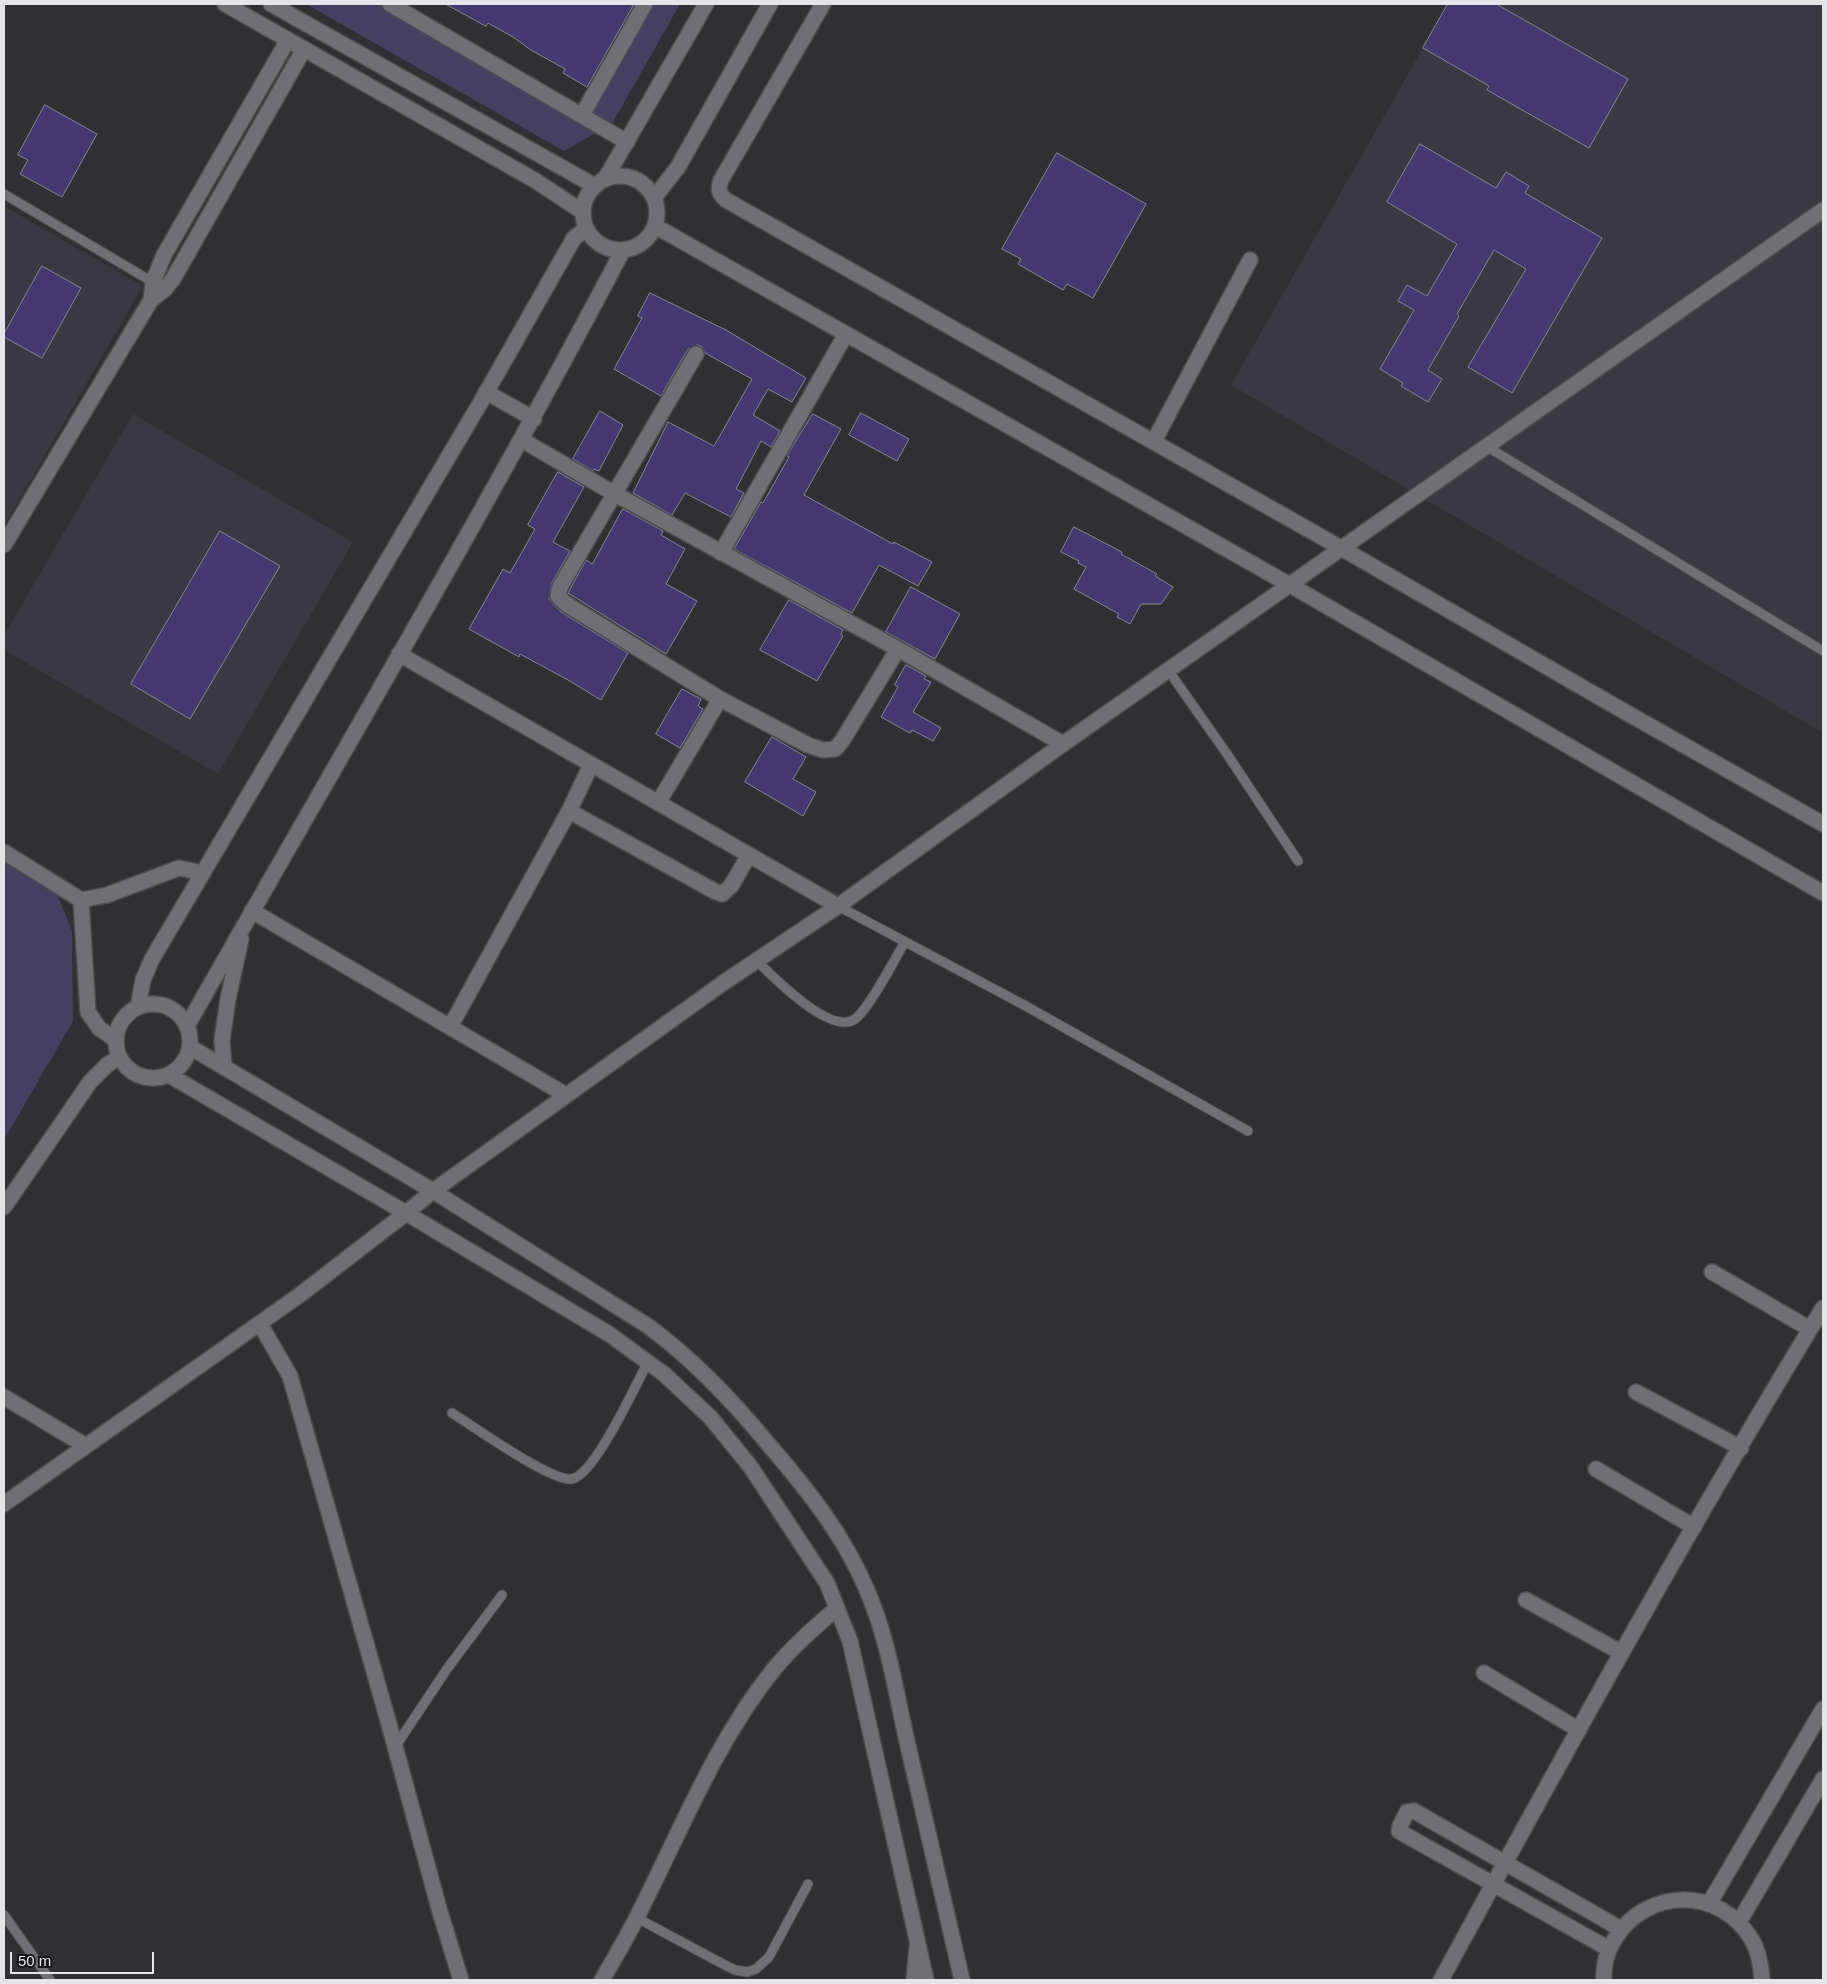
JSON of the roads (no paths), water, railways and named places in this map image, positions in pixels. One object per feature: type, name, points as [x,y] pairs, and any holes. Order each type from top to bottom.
[{"type":"street","points":[[226,4],[536,181],[583,212]]},
{"type":"street","points":[[271,4],[600,183],[618,176],[633,178],[646,187],[654,198],[657,212],[655,226],[647,238],[636,247],[623,250],[607,248],[595,240],[586,228],[583,212],[586,200],[600,183],[627,142],[706,4]]},
{"type":"street","points":[[390,4],[627,142]]},
{"type":"street","points":[[582,115],[645,4]]},
{"type":"street","points":[[654,198],[678,167],[770,4]]},
{"type":"street","points":[[823,4],[721,180],[718,188],[719,194],[726,200],[1154,441],[1823,824]]},
{"type":"street","points":[[4,545],[159,286],[164,256],[288,40]]},
{"type":"street","points":[[159,286],[173,279],[304,49]]},
{"type":"street","points":[[4,1504],[260,1324],[433,1191],[756,960],[838,906],[1062,744],[1823,210]]},
{"type":"street","points":[[655,226],[1290,584],[1823,893]]},
{"type":"street","points":[[138,1007],[143,980],[152,959],[486,392],[574,238],[586,228]]},
{"type":"street","points":[[187,1026],[534,419],[623,250]]},
{"type":"street","points":[[1154,441],[1250,260]]},
{"type":"street","points":[[721,553],[846,334]]},
{"type":"street","points":[[696,354],[560,587],[558,596],[566,604],[720,699],[808,745],[823,750],[835,749],[842,741],[898,649]]},
{"type":"street","points":[[486,392],[534,419]]},
{"type":"street","points":[[522,440],[721,553],[898,649],[1062,744]]},
{"type":"street","points":[[399,654],[838,906]]},
{"type":"street","points":[[658,803],[720,699]]},
{"type":"street","points":[[450,1027],[569,811],[591,765]]},
{"type":"street","points":[[569,811],[722,894],[731,886],[749,855]]},
{"type":"street","points":[[4,852],[81,900],[107,895],[179,868],[203,873]]},
{"type":"street","points":[[81,900],[88,1012],[99,1028],[116,1040]]},
{"type":"street","points":[[252,911],[566,1096]]},
{"type":"street","points":[[224,1067],[222,1040],[228,999],[244,925]]},
{"type":"street","points":[[149,1004],[161,1005],[172,1009],[181,1016],[187,1026],[190,1036],[190,1047],[186,1059],[168,1075],[157,1078],[140,1076],[126,1066],[119,1057],[116,1040],[118,1030],[122,1021],[138,1007],[149,1004]]},
{"type":"street","points":[[190,1047],[433,1191],[648,1326],[674,1345],[744,1415],[824,1512],[853,1560],[880,1625],[962,1980]]},
{"type":"street","points":[[4,1207],[90,1082],[107,1065],[119,1057]]},
{"type":"street","points":[[168,1075],[406,1213],[609,1334],[664,1374],[710,1417],[750,1466],[827,1583],[850,1641],[926,1980]]},
{"type":"street","points":[[1712,1272],[1810,1329]]},
{"type":"street","points":[[1441,1980],[1622,1653],[1823,1308]]},
{"type":"street","points":[[260,1324],[290,1376],[440,1912],[461,1980]]},
{"type":"street","points":[[1636,1392],[1741,1448]]},
{"type":"street","points":[[4,1397],[86,1446]]},
{"type":"street","points":[[1596,1469],[1694,1527]]},
{"type":"street","points":[[1526,1600],[1622,1653]]},
{"type":"street","points":[[602,1980],[637,1918],[706,1776],[734,1726],[775,1668],[806,1635],[836,1608]]},
{"type":"street","points":[[1484,1673],[1580,1730]]},
{"type":"street","points":[[1709,1904],[1823,1709]]},
{"type":"street","points":[[1739,1922],[1823,1779]]},
{"type":"street","points":[[1609,1949],[1402,1833],[1400,1826],[1408,1812],[1414,1811],[1621,1929]]},
{"type":"street","points":[[1604,1980],[1609,1949],[1621,1929],[1636,1914],[1655,1904],[1675,1900],[1696,1900],[1709,1904],[1739,1922],[1753,1941],[1761,1963],[1762,1980]]},
{"type":"street","points":[[950,1924],[970,1980]]},
{"type":"street","points":[[914,1980],[918,1942]]},
{"type":"lane","points":[[4,194],[159,286]]},
{"type":"lane","points":[[1486,446],[1823,651]]},
{"type":"lane","points":[[1168,670],[1227,754],[1298,861]]},
{"type":"lane","points":[[838,906],[1024,1006],[1248,1131]]},
{"type":"lane","points":[[756,960],[800,1001],[818,1012],[844,1022],[854,1020],[865,1008],[905,942]]},
{"type":"lane","points":[[452,1412],[535,1465],[563,1478],[573,1479],[586,1470],[604,1446],[648,1362]]},
{"type":"lane","points":[[395,1747],[448,1669],[502,1595]]},
{"type":"lane","points":[[637,1918],[735,1970],[747,1972],[756,1969],[769,1957],[808,1884]]},
{"type":"lane","points":[[4,1915],[50,1980]]}]
